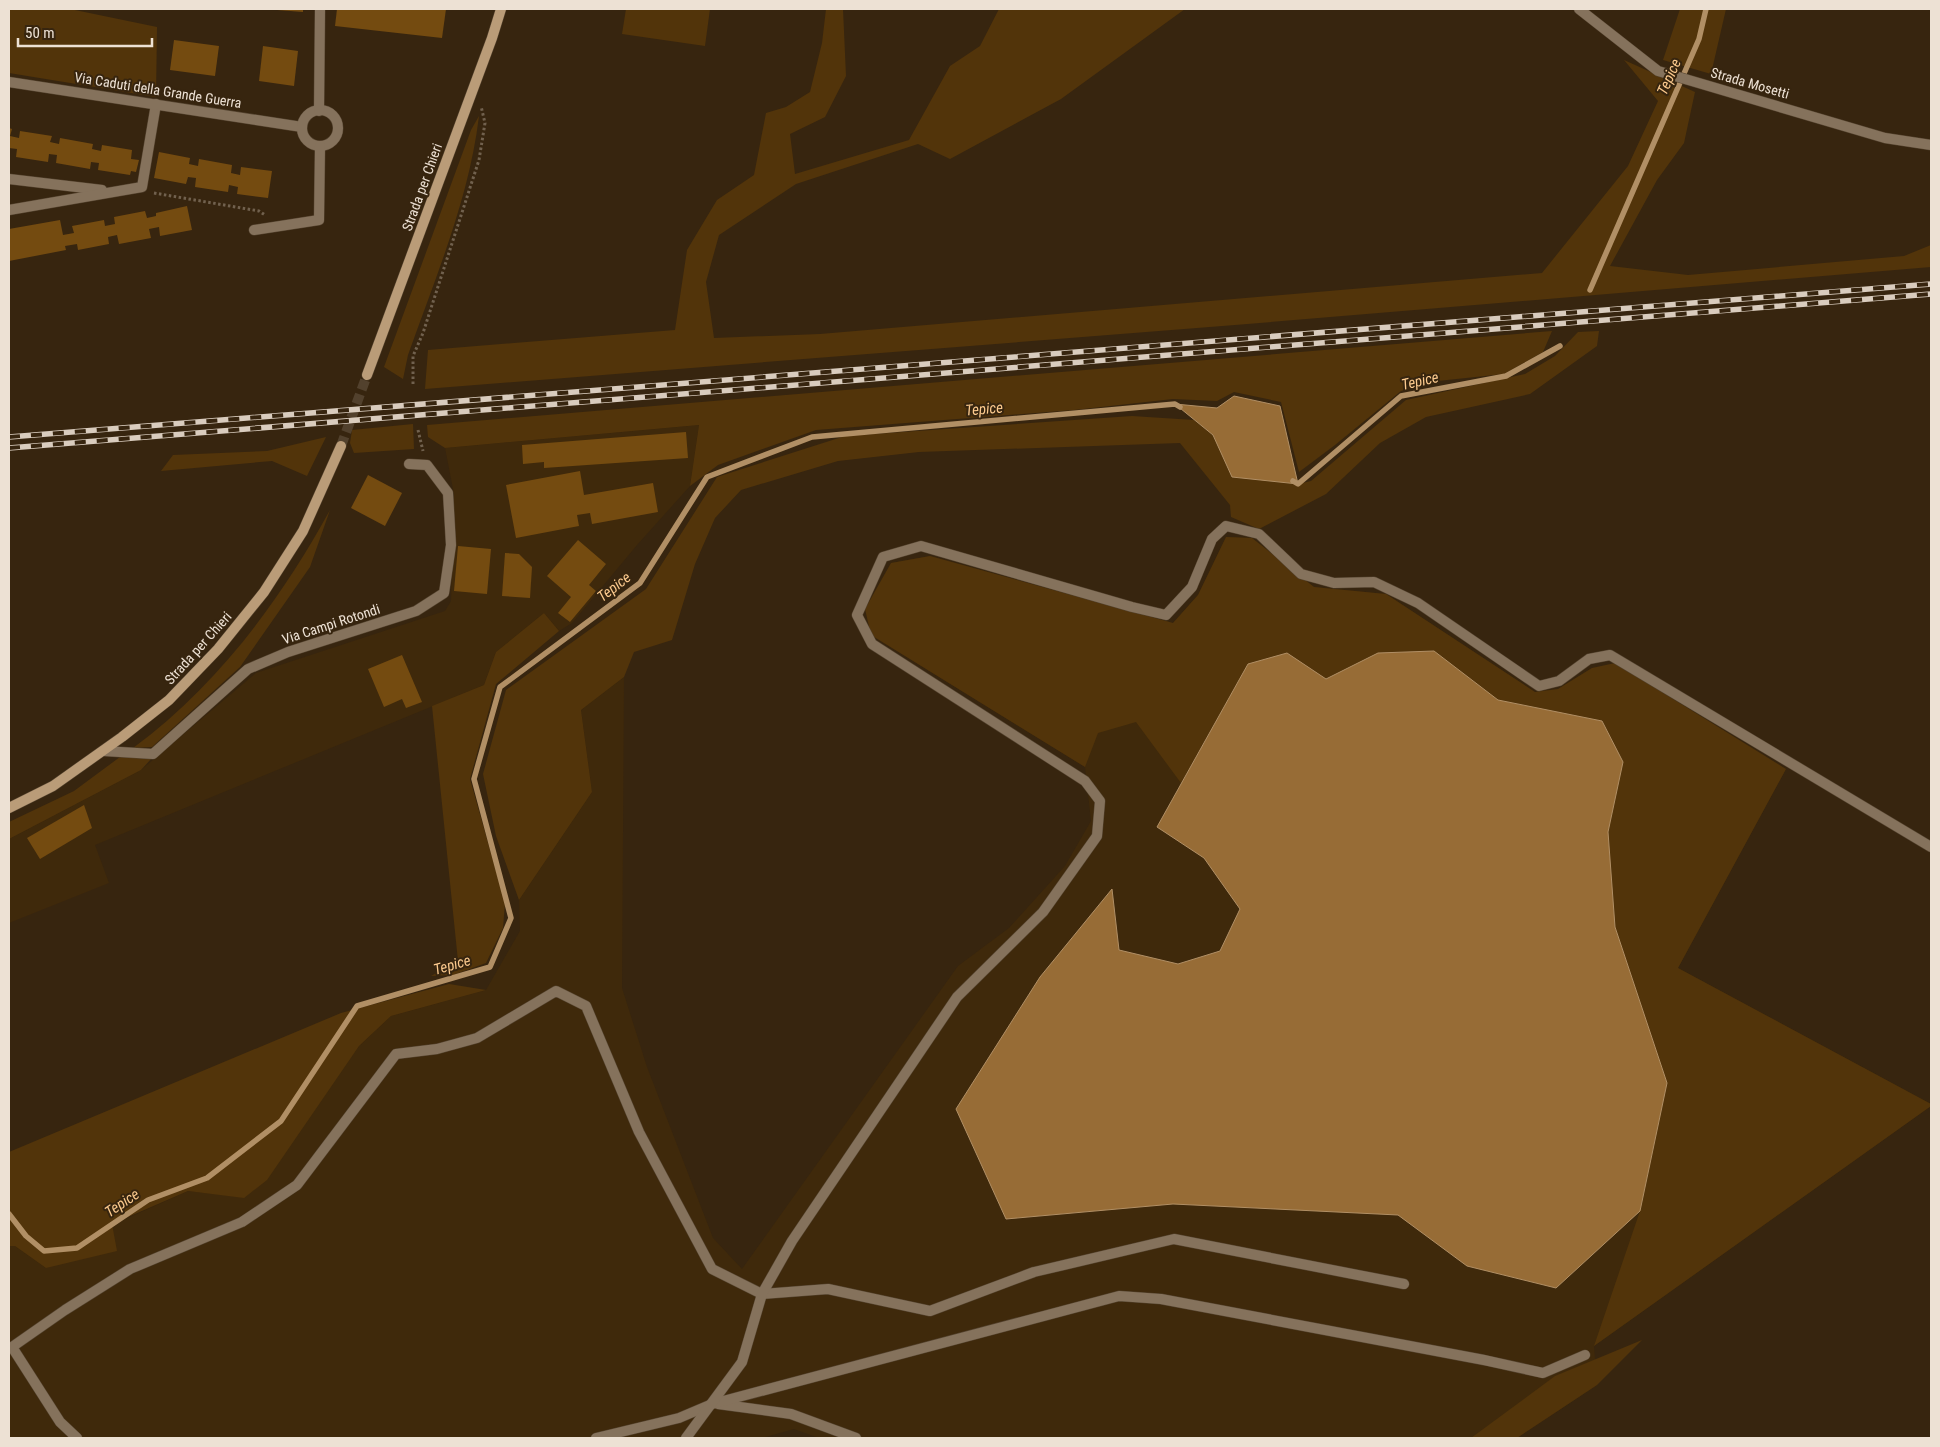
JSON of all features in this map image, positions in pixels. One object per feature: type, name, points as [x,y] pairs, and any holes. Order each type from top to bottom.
[{"type":"main road","name":"Strada per Chieri","points":[[367,375],[501,9]]},
{"type":"main road","name":"Strada per Chieri","points":[[9,808],[53,786],[104,750],[168,700],[218,649],[264,592],[303,531],[341,446]]},
{"type":"street","points":[[319,111],[320,9]]},
{"type":"street","name":"Strada Mosetti","points":[[1579,9],[1658,71],[1885,138],[1931,145]]},
{"type":"street","name":"Via Caduti della Grande Guerra","points":[[9,82],[302,127]]},
{"type":"street","points":[[9,210],[142,187],[156,104]]},
{"type":"street","points":[[319,111],[330,114],[336,123],[337,129],[333,140],[328,144],[320,146],[306,140],[302,127],[308,114],[319,111]]},
{"type":"street","points":[[254,230],[319,220],[320,146]]},
{"type":"street","points":[[9,179],[113,191]]},
{"type":"street","points":[[409,464],[427,465]]},
{"type":"street","name":"Via Campi Rotondi","points":[[104,750],[153,754],[248,669],[288,652],[416,611],[444,593],[451,545],[448,493],[427,465]]},
{"type":"street","points":[[686,1438],[742,1362],[762,1294],[792,1241],[957,996],[1043,912],[1096,836],[1100,801],[1085,781],[872,644],[858,615],[882,557],[921,546],[1132,607],[1166,615],[1192,587],[1212,539],[1226,526],[1259,534],[1301,574],[1334,583],[1374,582],[1418,603],[1539,686],[1559,681],[1588,659],[1610,655],[1931,846]]},
{"type":"street","points":[[77,1438],[60,1422],[12,1347],[65,1310],[130,1269],[242,1222],[297,1185],[396,1054],[437,1049],[477,1038],[556,991],[586,1006],[640,1132],[712,1269],[762,1294],[828,1289],[930,1311],[1034,1272],[1174,1240],[1404,1284]]},
{"type":"street","points":[[596,1438],[679,1418],[712,1404],[1119,1296],[1161,1299],[1484,1360],[1543,1373],[1585,1355]]},
{"type":"street","points":[[712,1404],[791,1414],[856,1438]]},
{"type":"path","points":[[413,384],[412,356],[423,333],[479,160],[485,123],[476,81]]},
{"type":"path","points":[[142,187],[151,193],[259,211],[283,225]]},
{"type":"path","points":[[418,430],[427,465]]},
{"type":"shaded area","points":[[9,9],[70,9],[157,27],[156,97],[9,73]]},
{"type":"shaded area","points":[[626,9],[710,9],[705,46],[622,34]]},
{"type":"shaded area","points":[[826,9],[843,9],[846,76],[825,117],[790,134],[795,174],[909,140],[950,66],[980,46],[999,9],[1185,9],[1061,99],[950,159],[918,144],[796,184],[719,235],[706,282],[714,338],[820,334],[1542,273],[1628,166],[1658,101],[1624,60],[1695,92],[1684,143],[1657,180],[1610,266],[1688,275],[1904,256],[1931,245],[1931,267],[1235,325],[425,389],[428,350],[675,330],[687,250],[717,200],[754,175],[766,113],[786,107],[810,92],[822,43]]},
{"type":"shaded area","points":[[1680,9],[1726,9],[1711,74],[1663,60]]},
{"type":"shaded area","points":[[479,116],[468,177],[460,207],[408,355],[403,379],[384,367],[471,130]]},
{"type":"shaded area","points":[[1552,331],[1543,352],[1504,374],[1428,382],[1401,391],[1299,472],[1281,402],[1234,392],[1217,401],[1173,399],[1074,410],[816,430],[718,465],[690,486],[699,425],[445,448],[428,437],[427,425]]},
{"type":"shaded area","points":[[1599,331],[1597,346],[1530,394],[1426,417],[1380,443],[1326,494],[1259,529],[1231,517],[1230,505],[1180,443],[919,452],[838,461],[741,490],[715,518],[695,564],[672,640],[634,652],[624,677],[581,710],[592,792],[519,900],[496,836],[483,774],[506,690],[646,589],[717,477],[845,436],[1132,416],[1194,420],[1213,435],[1232,477],[1298,484],[1311,481],[1406,400],[1525,374],[1555,356],[1578,332]]},
{"type":"shaded area","points":[[1234,396],[1280,406],[1298,484],[1232,477],[1213,435],[1175,404],[1217,408]]},
{"type":"shaded area","points":[[413,424],[414,449],[354,453],[350,443],[352,430]]},
{"type":"shaded area","points":[[699,425],[690,486],[637,545],[572,623],[559,631],[544,613],[496,652],[484,685],[95,845],[109,883],[9,923],[9,839],[141,770],[256,673],[445,611],[451,601],[454,494],[445,448]]},
{"type":"shaded area","points":[[326,437],[307,476],[272,461],[161,471],[173,455],[267,451]]},
{"type":"shaded area","points":[[330,510],[310,567],[240,667],[152,747],[133,748],[164,724],[192,697],[244,640],[290,577]]},
{"type":"shaded area","points":[[1226,537],[1252,538],[1314,587],[1386,594],[1535,692],[1558,689],[1592,668],[1786,769],[1678,968],[1931,1104],[1931,1106],[1594,1346],[1597,1385],[1517,1438],[819,1438],[794,1429],[762,1438],[9,1438],[9,1246],[15,1246],[46,1268],[112,1225],[188,1191],[244,1197],[359,1046],[391,1016],[486,990],[520,931],[519,900],[592,792],[581,710],[624,677],[622,988],[647,1067],[713,1238],[742,1269],[958,966],[1009,928],[1065,866],[1091,821],[1085,767],[871,635],[891,563],[930,556],[1173,623],[1198,595]]},
{"type":"shaded area","points":[[1226,537],[1252,538],[1314,587],[1386,594],[1535,692],[1558,689],[1592,668],[1615,663],[1786,769],[1678,968],[1931,1104],[1931,1106],[1594,1346],[1640,1211],[1667,1083],[1615,927],[1608,832],[1623,762],[1602,721],[1498,700],[1434,651],[1378,653],[1326,679],[1248,664],[1181,783],[1136,722],[1098,733],[1085,767],[871,635],[865,609],[891,563],[930,556],[1173,623],[1198,595]]},
{"type":"shaded area","points":[[544,613],[559,631],[496,684],[470,779],[505,903],[503,928],[486,963],[453,975],[431,976],[458,961],[432,706],[484,685],[496,652]]},
{"type":"shaded area","points":[[1434,651],[1498,700],[1602,721],[1623,762],[1608,832],[1615,927],[1667,1083],[1640,1211],[1556,1288],[1467,1266],[1398,1215],[1173,1204],[1006,1219],[956,1109],[1040,977],[1112,889],[1119,950],[1178,964],[1220,951],[1240,909],[1204,858],[1157,827],[1248,664],[1287,653],[1326,679],[1378,653]]},
{"type":"shaded area","points":[[124,754],[151,759],[141,770],[9,839],[9,822],[74,791]]},
{"type":"shaded area","points":[[449,984],[486,990],[391,1016],[359,1046],[267,1180],[244,1198],[188,1191],[112,1224],[117,1251],[46,1268],[15,1246],[9,1246],[9,1152],[341,1013]]},
{"type":"shaded area","points":[[1642,1340],[1597,1385],[1517,1438],[1471,1438],[1555,1376]]},
{"type":"building","points":[[303,9],[303,12],[277,10]]},
{"type":"building","points":[[337,9],[446,9],[442,38],[335,26]]},
{"type":"building","points":[[174,40],[219,46],[215,76],[170,70]]},
{"type":"building","points":[[263,46],[298,51],[294,86],[259,81]]},
{"type":"building","points":[[9,128],[12,129],[10,136],[19,138],[20,131],[52,136],[50,142],[59,144],[60,138],[93,144],[92,149],[101,151],[102,145],[132,150],[131,159],[139,160],[136,172],[131,171],[130,175],[98,170],[99,163],[91,162],[90,169],[56,163],[57,155],[49,154],[48,162],[16,157],[17,149],[9,148]]},
{"type":"building","points":[[159,152],[190,158],[189,164],[198,166],[199,159],[232,165],[231,173],[240,175],[241,167],[272,171],[268,198],[237,194],[238,187],[229,185],[228,192],[195,187],[196,178],[188,177],[186,184],[154,178]]},
{"type":"building","points":[[187,206],[192,230],[160,236],[159,227],[149,229],[151,238],[119,244],[117,235],[108,237],[109,244],[78,250],[77,244],[65,246],[66,250],[9,261],[9,229],[60,220],[63,235],[74,233],[72,226],[104,220],[105,226],[115,224],[114,217],[145,211],[147,218],[156,216],[156,213]]},
{"type":"building","points":[[686,432],[688,458],[544,468],[544,462],[523,464],[522,445]]},
{"type":"building","points":[[580,471],[584,495],[653,483],[658,512],[592,524],[590,513],[577,515],[579,526],[516,538],[506,485]]},
{"type":"building","points":[[368,475],[402,493],[385,526],[351,508]]},
{"type":"building","points":[[578,540],[606,564],[589,585],[596,591],[570,622],[558,613],[571,597],[547,576]]},
{"type":"building","points":[[458,546],[491,549],[487,594],[454,591]]},
{"type":"building","points":[[505,553],[519,554],[532,567],[530,598],[502,596]]},
{"type":"building","points":[[402,655],[422,702],[406,708],[402,699],[384,707],[368,669]]},
{"type":"building","points":[[84,805],[92,828],[40,859],[27,838]]},
{"type":"waterway","name":"Tepice","points":[[1590,290],[1699,39],[1706,9]]},
{"type":"waterway","name":"Tepice","points":[[1293,481],[1298,484],[1401,396],[1506,376],[1560,346]]},
{"type":"waterway","name":"Tepice","points":[[9,1214],[26,1236],[44,1251],[77,1248],[148,1200],[207,1178],[281,1121],[357,1006],[490,967],[511,918],[474,779],[500,687],[640,583],[707,477],[812,437],[1175,404],[1180,407]]},
{"type":"tunnel","points":[[341,446],[367,375]]},
{"type":"railway","points":[[9,437],[1931,284]]},
{"type":"railway","points":[[9,448],[1931,294]]}]
